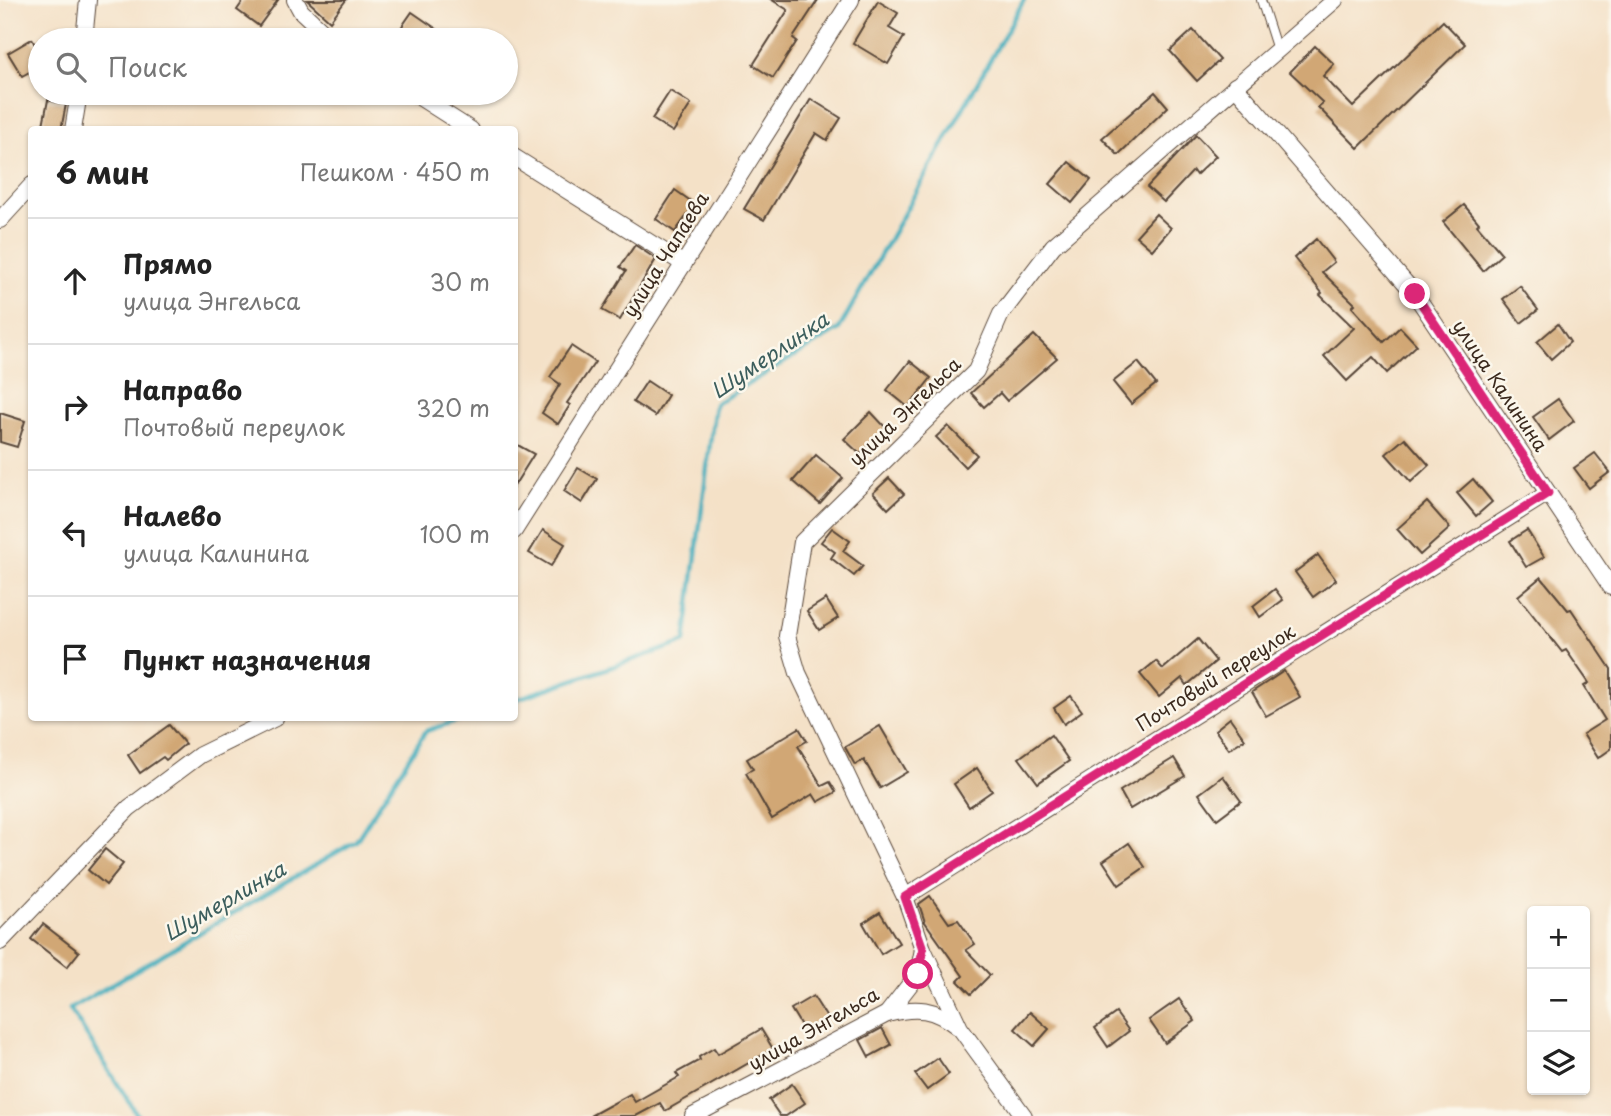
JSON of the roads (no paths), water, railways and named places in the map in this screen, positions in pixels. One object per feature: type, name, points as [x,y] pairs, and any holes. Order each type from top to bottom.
[{"type":"street","points":[[85,28],[88,0]]},
{"type":"street","points":[[295,0],[301,11],[319,28]]},
{"type":"street","name":"улица Чапаева","points":[[518,525],[850,0]]},
{"type":"street","name":"улица Энгельса","points":[[1024,1116],[960,1028],[923,949],[905,897],[799,673],[787,636],[802,542],[976,371],[1001,314],[1053,246],[1335,0]]},
{"type":"street","name":"улица Калинина","points":[[1235,86],[1415,294],[1611,587]]},
{"type":"street","points":[[74,126],[77,105]]},
{"type":"street","points":[[432,105],[465,126]]},
{"type":"street","points":[[518,160],[684,264]]},
{"type":"street","points":[[0,220],[28,189]]},
{"type":"street","name":"Почтовый переулок","points":[[905,897],[1548,493]]},
{"type":"street","points":[[0,942],[129,808],[200,755],[269,721]]},
{"type":"street","name":"улица Энгельса","points":[[693,1116],[707,1112],[887,1014],[918,974],[923,949]]},
{"type":"street","points":[[887,1014],[911,1008],[930,1009],[960,1028]]},
{"type":"lane","points":[[1261,0],[1277,50]]},
{"type":"waterway","name":"Шумерлинка","points":[[518,699],[685,642],[715,404],[839,329],[1024,0]]},
{"type":"waterway","name":"Шумерлинка","points":[[138,1116],[70,1009],[356,841],[426,731],[456,721]]}]
